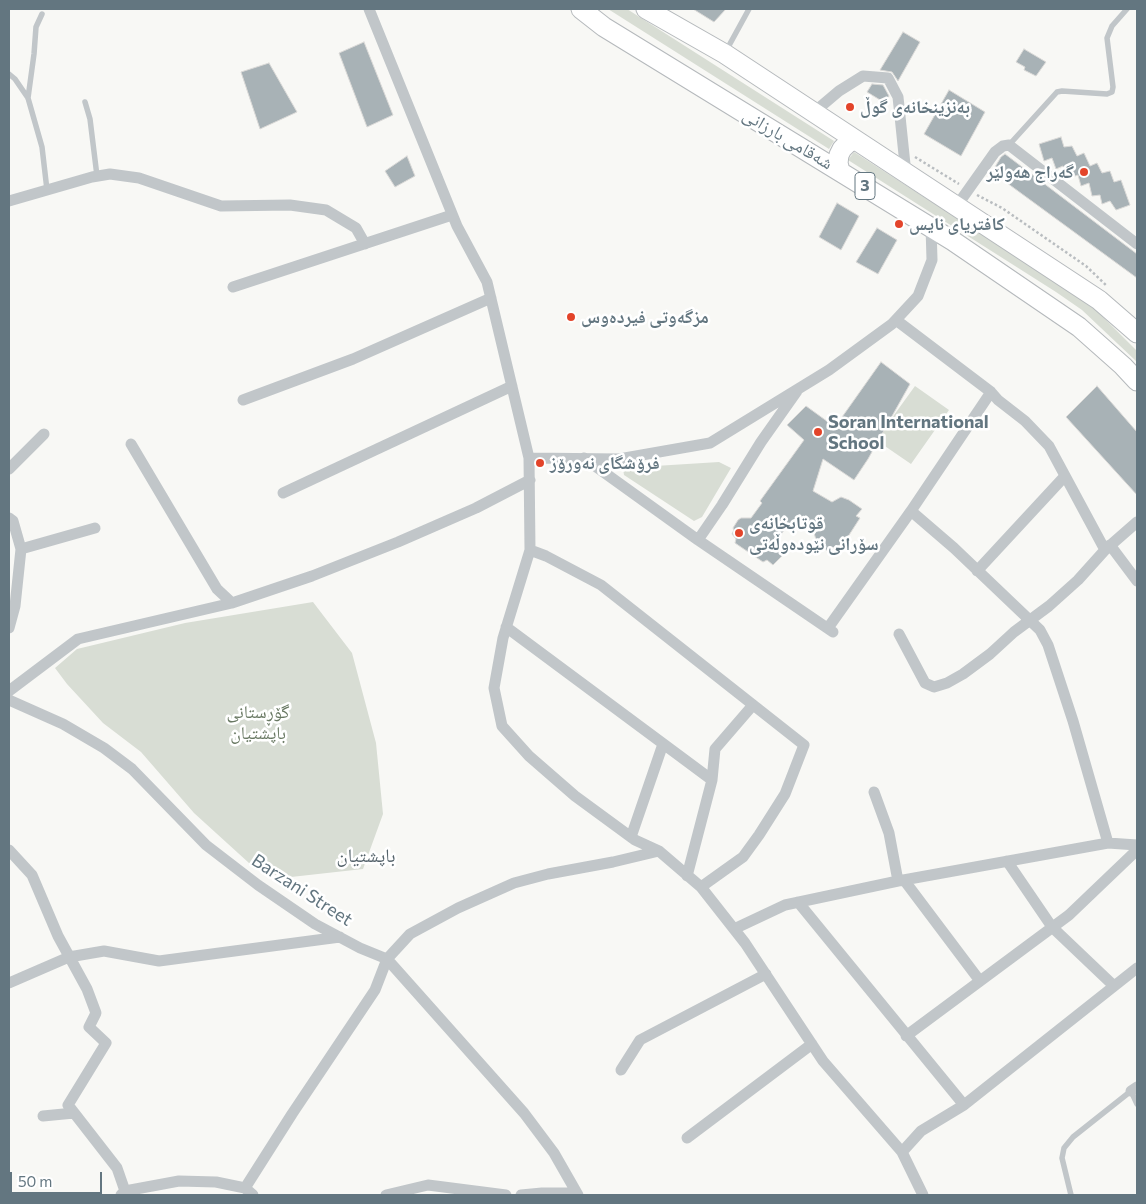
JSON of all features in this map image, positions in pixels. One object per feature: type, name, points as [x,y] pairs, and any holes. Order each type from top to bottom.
[{"type":"highway","name":"شەقامی بارزانی","points":[[580,9],[612,32],[931,226],[1080,327],[1137,381]]},
{"type":"highway","name":"شەقامی بارزانی","points":[[646,9],[725,54],[1099,300],[1137,333]]},
{"type":"highway","points":[[840,171],[838,163],[842,148],[855,140]]},
{"type":"street","points":[[369,9],[452,215],[487,282],[529,458],[530,550],[506,627],[494,688],[502,726],[529,756],[575,796],[632,837],[659,851],[701,887],[766,974],[823,1060],[902,1152],[923,1195]]},
{"type":"street","points":[[813,113],[839,91],[864,76],[888,78],[898,97],[906,174]]},
{"type":"street","points":[[956,207],[995,152],[1003,146],[1009,145],[1137,244]]},
{"type":"street","points":[[9,201],[110,174],[139,178],[221,206],[290,205],[326,210],[356,228],[366,244]]},
{"type":"street","points":[[233,287],[452,215]]},
{"type":"street","points":[[529,458],[620,458],[710,442],[829,370],[896,320],[918,296],[932,260],[931,226]]},
{"type":"street","points":[[243,400],[353,359],[491,298]]},
{"type":"street","points":[[896,320],[991,392],[998,400],[1025,421],[1049,446],[1107,547],[1137,581]]},
{"type":"street","points":[[283,492],[512,386]]},
{"type":"street","points":[[698,540],[761,442],[799,388]]},
{"type":"street","points":[[584,458],[698,540],[830,630],[991,392]]},
{"type":"street","points":[[9,470],[44,434]]},
{"type":"street","points":[[131,444],[217,589],[232,602]]},
{"type":"street","points":[[978,571],[1065,476]]},
{"type":"street","points":[[9,692],[78,638],[232,602],[312,576],[398,542],[476,508],[530,480]]},
{"type":"street","points":[[911,511],[1040,630],[1048,645],[1073,721],[1108,843]]},
{"type":"street","points":[[9,518],[13,521],[22,548],[16,606],[9,628]]},
{"type":"street","points":[[899,634],[925,683],[934,687],[946,683],[963,674],[990,654],[1014,632],[1049,606],[1078,580],[1107,547],[1137,522]]},
{"type":"street","points":[[22,548],[95,528]]},
{"type":"street","points":[[530,550],[546,556],[601,585],[804,745],[785,794],[759,835],[742,857],[701,887]]},
{"type":"street","points":[[506,627],[712,780]]},
{"type":"street","name":"Barzani Street","points":[[9,700],[63,724],[104,748],[132,769],[206,845],[258,885],[315,924],[387,959],[524,1113],[554,1153],[577,1194]]},
{"type":"street","points":[[687,876],[712,780],[715,749],[753,704]]},
{"type":"street","points":[[632,837],[663,744]]},
{"type":"street","points":[[874,792],[889,833],[901,880],[980,981]]},
{"type":"street","points":[[734,929],[785,904],[901,880],[1108,843],[1137,845]]},
{"type":"street","points":[[9,850],[32,874],[58,936],[86,989],[96,1013],[89,1027],[106,1043],[68,1104],[117,1168],[123,1193],[179,1181],[216,1182],[249,1192],[292,1114],[375,990],[387,959],[410,934],[458,908],[514,883],[659,851]]},
{"type":"street","points":[[906,1036],[1069,915],[1137,850]]},
{"type":"street","points":[[1007,861],[1052,928],[1114,986]]},
{"type":"street","points":[[798,902],[906,1036],[964,1104]]},
{"type":"street","points":[[9,983],[69,957],[104,951],[159,961],[340,937]]},
{"type":"street","points":[[902,1152],[921,1131],[964,1104],[1137,968]]},
{"type":"street","points":[[621,1070],[640,1040],[766,974]]},
{"type":"street","points":[[687,1138],[812,1044]]},
{"type":"street","points":[[43,1116],[74,1113]]},
{"type":"street","points":[[386,1195],[428,1185],[506,1195]]},
{"type":"street","points":[[521,1195],[542,1193],[577,1194]]},
{"type":"lane","points":[[725,54],[749,9]]},
{"type":"lane","points":[[1009,145],[1057,92],[1107,94],[1112,92],[1108,38],[1112,26],[1128,9]]},
{"type":"lane","points":[[28,98],[36,27],[42,14]]},
{"type":"lane","points":[[9,74],[15,79],[28,98],[42,147],[47,190]]},
{"type":"lane","points":[[86,102],[90,118],[97,176]]},
{"type":"lane","points":[[1071,1195],[1062,1158],[1064,1148],[1073,1137],[1134,1089],[1137,1104]]},
{"type":"green space","points":[[608,9],[627,9],[834,141],[829,149]]},
{"type":"green space","points":[[854,152],[1089,303],[1137,351],[1137,362],[1082,310],[848,160]]},
{"type":"green space","points":[[915,386],[949,410],[911,464],[876,440]]},
{"type":"green space","points":[[719,462],[731,468],[702,517],[694,521],[624,475],[623,468]]},
{"type":"green space","name":"گۆڕستانی باپشتیان","points":[[313,602],[352,653],[376,743],[383,814],[363,869],[282,878],[249,863],[194,813],[141,752],[103,723],[55,668],[77,649],[185,623]]},
{"type":"building","points":[[693,9],[726,9],[714,22]]},
{"type":"building","points":[[903,32],[920,42],[898,81],[892,72],[880,70]]},
{"type":"building","points":[[364,42],[393,115],[367,127],[339,53]]},
{"type":"building","points":[[1024,49],[1046,62],[1036,76],[1024,70],[1025,67],[1016,62]]},
{"type":"building","points":[[269,63],[297,112],[260,129],[241,72]]},
{"type":"building","points":[[872,84],[883,85],[889,96],[885,103],[867,92]]},
{"type":"building","points":[[949,90],[985,112],[961,156],[924,134]]},
{"type":"building","name":"گەراج هەولێر","points":[[1061,137],[1064,147],[1072,146],[1077,156],[1084,153],[1090,166],[1097,163],[1102,173],[1110,171],[1114,182],[1121,180],[1130,205],[1116,210],[1110,201],[1102,204],[1100,195],[1092,196],[1089,183],[1081,186],[1078,175],[1069,178],[1063,166],[1056,169],[1052,158],[1044,161],[1039,144]]},
{"type":"building","points":[[1005,154],[1137,254],[1137,278],[992,172]]},
{"type":"building","points":[[407,156],[415,176],[395,187],[385,171]]},
{"type":"building","points":[[837,203],[859,216],[841,250],[819,237]]},
{"type":"building","points":[[877,228],[897,240],[878,274],[856,262]]},
{"type":"building","points":[[881,362],[910,384],[868,459],[854,480],[823,459],[813,491],[832,502],[841,497],[862,509],[856,516],[860,518],[840,549],[834,547],[830,553],[817,543],[814,533],[797,521],[794,526],[790,523],[778,538],[784,548],[782,556],[773,565],[767,560],[763,562],[735,543],[736,539],[732,534],[738,520],[741,518],[751,518],[762,503],[760,501],[804,440],[787,425],[806,406],[835,427]]},
{"type":"building","points":[[1097,386],[1137,432],[1137,495],[1066,417]]},
{"type":"place","name":"بەنزینخانەی گوڵ","points":[[850,107]]},
{"type":"place","name":"گەراج هەولێر","points":[[1084,172]]},
{"type":"place","name":"کافتریای نایس","points":[[899,224]]},
{"type":"place","name":"مزگەوتی فیردەوس","points":[[571,317]]},
{"type":"place","name":"Soran International School","points":[[818,432]]},
{"type":"place","name":"فرۆشگای نەورۆز","points":[[540,463]]},
{"type":"place","name":"قوتابخانەی سۆرانی نێودەوڵەتی","points":[[739,533]]},
{"type":"district","name":"باپشتیان","points":[[366,856]]}]
